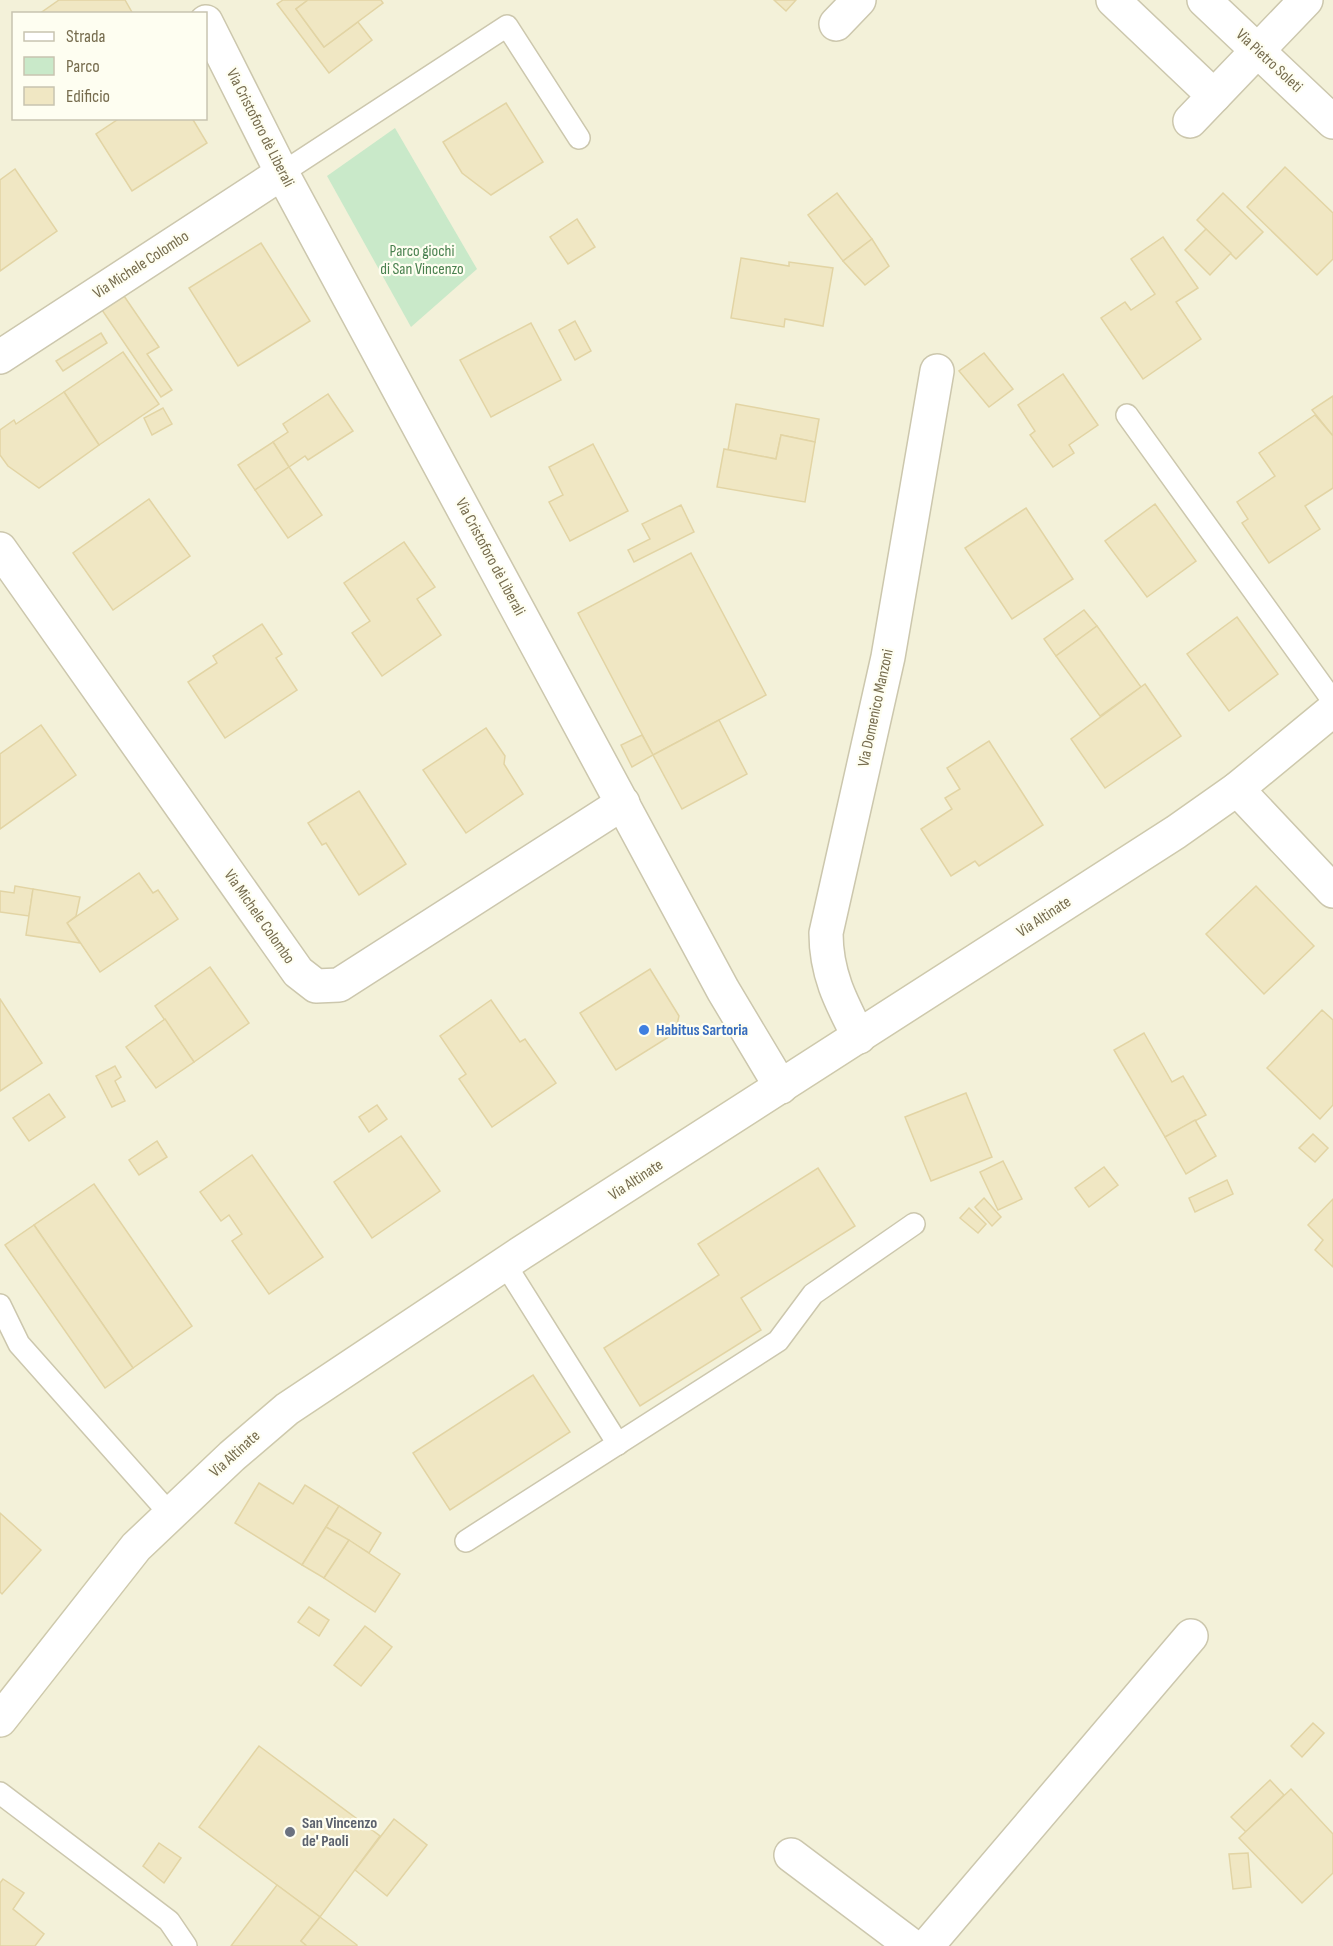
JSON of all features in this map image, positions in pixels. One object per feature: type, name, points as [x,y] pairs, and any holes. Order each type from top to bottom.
[{"type":"street","points":[[836,24],[859,0]]},
{"type":"street","points":[[1113,0],[1214,96]]},
{"type":"street","name":"Via Pietro Soleti","points":[[1204,0],[1333,122]]},
{"type":"street","points":[[1190,121],[1306,0]]},
{"type":"street","name":"Via Cristoforo dè Liberali","points":[[207,24],[282,173],[723,990],[781,1087]]},
{"type":"street","name":"Via Michele Colombo","points":[[0,357],[282,173]]},
{"type":"street","name":"Via Domenico Manzoni","points":[[859,1037],[831,979],[827,964],[826,933],[888,657],[937,371]]},
{"type":"street","name":"Via Michele Colombo","points":[[0,549],[298,972],[316,986],[339,985],[623,803]]},
{"type":"street","name":"Via Altinate","points":[[0,1720],[136,1547],[287,1409],[505,1264],[859,1037],[1237,789],[1333,710]]},
{"type":"street","points":[[1237,789],[1333,891]]},
{"type":"street","points":[[927,1946],[1191,1636]]},
{"type":"street","points":[[790,1855],[912,1946]]},
{"type":"lane","points":[[282,173],[507,26],[579,138]]},
{"type":"lane","points":[[1127,415],[1333,700]]},
{"type":"lane","points":[[466,1541],[778,1341],[813,1294],[914,1224]]},
{"type":"lane","points":[[505,1264],[618,1444]]},
{"type":"lane","points":[[0,1305],[19,1344],[170,1514]]},
{"type":"lane","points":[[0,1793],[169,1921],[186,1946]]},
{"type":"shaded area","points":[[0,0],[1333,0],[1333,1946],[0,1946]]},
{"type":"green space","name":"Parco giochi di San Vincenzo","points":[[395,128],[477,269],[411,327],[327,176]]},
{"type":"building","points":[[59,0],[125,0],[132,12],[42,12]]},
{"type":"building","points":[[283,0],[308,0],[296,9],[324,47],[358,22],[372,40],[329,73],[277,4]]},
{"type":"building","points":[[308,0],[381,0],[383,3],[324,47],[296,9]]},
{"type":"building","points":[[774,0],[796,0],[786,11]]},
{"type":"building","points":[[506,103],[543,162],[491,195],[462,173],[443,142]]},
{"type":"building","points":[[117,120],[193,120],[207,143],[132,191],[96,134]]},
{"type":"building","points":[[1285,167],[1333,213],[1333,259],[1317,275],[1247,207]]},
{"type":"building","points":[[15,169],[57,231],[0,271],[0,180]]},
{"type":"building","points":[[837,193],[872,239],[843,261],[808,215]]},
{"type":"building","points":[[1223,193],[1263,232],[1236,259],[1197,220]]},
{"type":"building","points":[[577,219],[595,247],[568,264],[550,237]]},
{"type":"building","points":[[1206,229],[1231,253],[1210,275],[1185,250]]},
{"type":"building","points":[[1163,237],[1198,288],[1176,302],[1201,339],[1143,379],[1101,318],[1125,302],[1131,310],[1155,294],[1131,259]]},
{"type":"building","points":[[872,239],[889,266],[865,285],[843,261]]},
{"type":"building","points":[[261,243],[310,321],[238,366],[189,288]]},
{"type":"building","points":[[741,258],[789,266],[789,262],[833,268],[823,326],[785,319],[784,327],[731,318]]},
{"type":"building","points":[[124,296],[159,347],[147,354],[172,390],[161,397],[102,310]]},
{"type":"building","points":[[575,321],[591,351],[575,360],[559,330]]},
{"type":"building","points":[[531,323],[561,380],[491,417],[460,360]]},
{"type":"building","points":[[101,333],[107,343],[63,371],[56,361]]},
{"type":"building","points":[[123,352],[159,404],[99,445],[64,392]]},
{"type":"building","points":[[984,353],[1013,389],[989,407],[959,371]]},
{"type":"building","points":[[1063,374],[1098,425],[1069,445],[1074,453],[1053,467],[1030,435],[1035,431],[1018,405]]},
{"type":"building","points":[[64,392],[99,445],[39,488],[8,466],[0,455],[0,430],[14,420],[16,424]]},
{"type":"building","points":[[328,394],[353,431],[308,460],[305,456],[289,467],[273,442],[288,432],[283,424]]},
{"type":"building","points":[[1333,396],[1333,436],[1312,410]]},
{"type":"building","points":[[736,404],[819,419],[815,442],[781,435],[776,459],[728,450]]},
{"type":"building","points":[[163,408],[172,424],[152,435],[144,418]]},
{"type":"building","points":[[1315,415],[1333,436],[1333,488],[1305,506],[1320,529],[1269,563],[1242,523],[1248,519],[1237,502],[1275,476],[1259,453]]},
{"type":"building","points":[[781,435],[815,442],[805,502],[717,487],[724,449],[776,459]]},
{"type":"building","points":[[273,442],[289,467],[255,490],[238,465]]},
{"type":"building","points":[[593,444],[628,511],[570,541],[549,502],[563,495],[549,467]]},
{"type":"building","points":[[289,467],[322,515],[288,538],[255,490]]},
{"type":"building","points":[[149,499],[190,556],[113,610],[73,553]]},
{"type":"building","points":[[1155,504],[1196,561],[1147,597],[1105,541]]},
{"type":"building","points":[[681,505],[694,532],[634,562],[628,550],[650,539],[642,524]]},
{"type":"building","points":[[1026,508],[1073,579],[1012,619],[965,548]]},
{"type":"building","points":[[404,542],[435,587],[417,599],[441,635],[382,676],[352,633],[370,621],[344,583]]},
{"type":"building","points":[[691,553],[766,695],[653,755],[578,613]]},
{"type":"building","points":[[1084,610],[1097,626],[1056,656],[1044,639]]},
{"type":"building","points":[[1237,617],[1278,674],[1229,711],[1187,654]]},
{"type":"building","points":[[262,624],[282,654],[276,658],[297,690],[225,738],[188,682],[217,663],[213,656]]},
{"type":"building","points":[[1097,626],[1141,687],[1100,716],[1056,656]]},
{"type":"building","points":[[1145,684],[1181,736],[1105,788],[1071,739]]},
{"type":"building","points":[[719,720],[747,774],[682,809],[653,755]]},
{"type":"building","points":[[41,725],[76,775],[0,829],[0,754]]},
{"type":"building","points":[[486,728],[505,756],[504,764],[523,794],[466,833],[423,770]]},
{"type":"building","points":[[642,735],[653,755],[632,767],[621,745]]},
{"type":"building","points":[[989,741],[1043,825],[979,866],[975,861],[951,876],[921,829],[952,809],[945,798],[960,789],[947,768]]},
{"type":"building","points":[[359,791],[406,864],[359,895],[326,843],[322,845],[308,823]]},
{"type":"building","points":[[139,873],[153,893],[158,890],[178,919],[100,972],[67,923]]},
{"type":"building","points":[[15,886],[33,889],[29,916],[0,912],[0,891],[14,893]]},
{"type":"building","points":[[1256,886],[1314,946],[1264,994],[1206,934]]},
{"type":"building","points":[[33,889],[80,897],[76,916],[67,923],[80,943],[26,935]]},
{"type":"building","points":[[210,967],[249,1023],[194,1062],[155,1006]]},
{"type":"building","points":[[650,969],[679,1016],[675,1033],[616,1070],[580,1013]]},
{"type":"building","points":[[0,999],[42,1063],[0,1091]]},
{"type":"building","points":[[491,1000],[520,1042],[525,1039],[556,1083],[492,1127],[459,1079],[466,1074],[440,1036]]},
{"type":"building","points":[[1322,1010],[1333,1020],[1333,1105],[1320,1119],[1267,1068]]},
{"type":"building","points":[[165,1019],[194,1062],[156,1088],[126,1047]]},
{"type":"building","points":[[1144,1033],[1172,1082],[1183,1076],[1206,1115],[1165,1137],[1114,1050]]},
{"type":"building","points":[[115,1066],[121,1077],[115,1081],[125,1101],[112,1107],[96,1076]]},
{"type":"building","points":[[966,1093],[992,1157],[931,1181],[905,1117]]},
{"type":"building","points":[[49,1094],[65,1117],[29,1141],[13,1118]]},
{"type":"building","points":[[377,1105],[387,1119],[369,1132],[359,1117]]},
{"type":"building","points":[[1195,1120],[1216,1156],[1186,1174],[1165,1137]]},
{"type":"building","points":[[1313,1134],[1328,1148],[1315,1162],[1299,1148]]},
{"type":"building","points":[[401,1136],[440,1191],[372,1238],[334,1182]]},
{"type":"building","points":[[157,1141],[167,1157],[139,1175],[129,1160]]},
{"type":"building","points":[[252,1155],[323,1257],[269,1294],[232,1241],[242,1234],[229,1215],[221,1221],[200,1192]]},
{"type":"building","points":[[1003,1161],[1022,1199],[998,1210],[980,1172]]},
{"type":"building","points":[[1104,1167],[1118,1185],[1089,1207],[1075,1188]]},
{"type":"building","points":[[818,1168],[855,1226],[741,1298],[761,1330],[640,1406],[604,1348],[719,1275],[698,1244]]},
{"type":"building","points":[[1227,1180],[1233,1194],[1195,1212],[1189,1198]]},
{"type":"building","points":[[94,1184],[192,1326],[133,1368],[34,1225]]},
{"type":"building","points":[[984,1198],[1001,1217],[992,1226],[975,1207]]},
{"type":"building","points":[[1333,1199],[1333,1267],[1315,1250],[1323,1240],[1308,1225]]},
{"type":"building","points":[[969,1208],[986,1224],[978,1233],[960,1218]]},
{"type":"building","points":[[34,1225],[133,1368],[105,1388],[5,1245]]},
{"type":"building","points":[[533,1375],[570,1432],[450,1510],[413,1453]]},
{"type":"building","points":[[259,1483],[293,1504],[305,1485],[339,1506],[302,1565],[235,1523]]},
{"type":"building","points":[[339,1506],[381,1533],[369,1553],[326,1527]]},
{"type":"building","points":[[0,1513],[41,1550],[2,1594],[0,1592]]},
{"type":"building","points":[[326,1527],[349,1540],[324,1578],[302,1565]]},
{"type":"building","points":[[349,1540],[400,1574],[375,1612],[324,1578]]},
{"type":"building","points":[[309,1607],[329,1620],[319,1636],[298,1622]]},
{"type":"building","points":[[365,1626],[392,1647],[361,1686],[334,1665]]},
{"type":"building","points":[[1313,1723],[1324,1733],[1302,1757],[1291,1746]]},
{"type":"building","name":"San Vincenzo de' Paoli","points":[[259,1746],[380,1836],[320,1917],[199,1827]]},
{"type":"building","points":[[1270,1780],[1284,1795],[1246,1832],[1231,1817]]},
{"type":"building","points":[[1291,1789],[1333,1834],[1333,1873],[1302,1903],[1239,1838]]},
{"type":"building","points":[[394,1819],[427,1845],[387,1896],[355,1870]]},
{"type":"building","points":[[159,1843],[181,1858],[164,1883],[143,1866]]},
{"type":"building","points":[[1248,1853],[1251,1887],[1233,1889],[1229,1854]]},
{"type":"building","points":[[3,1879],[24,1893],[13,1909],[44,1934],[35,1946],[0,1946],[0,1883]]},
{"type":"building","points":[[277,1885],[320,1917],[301,1941],[307,1946],[231,1946]]},
{"type":"building","points":[[320,1917],[357,1946],[307,1946],[301,1941]]},
{"type":"place","name":"Habitus Sartoria","points":[[644,1030]]},
{"type":"place","name":"San Vincenzo de' Paoli","points":[[290,1832]]}]
